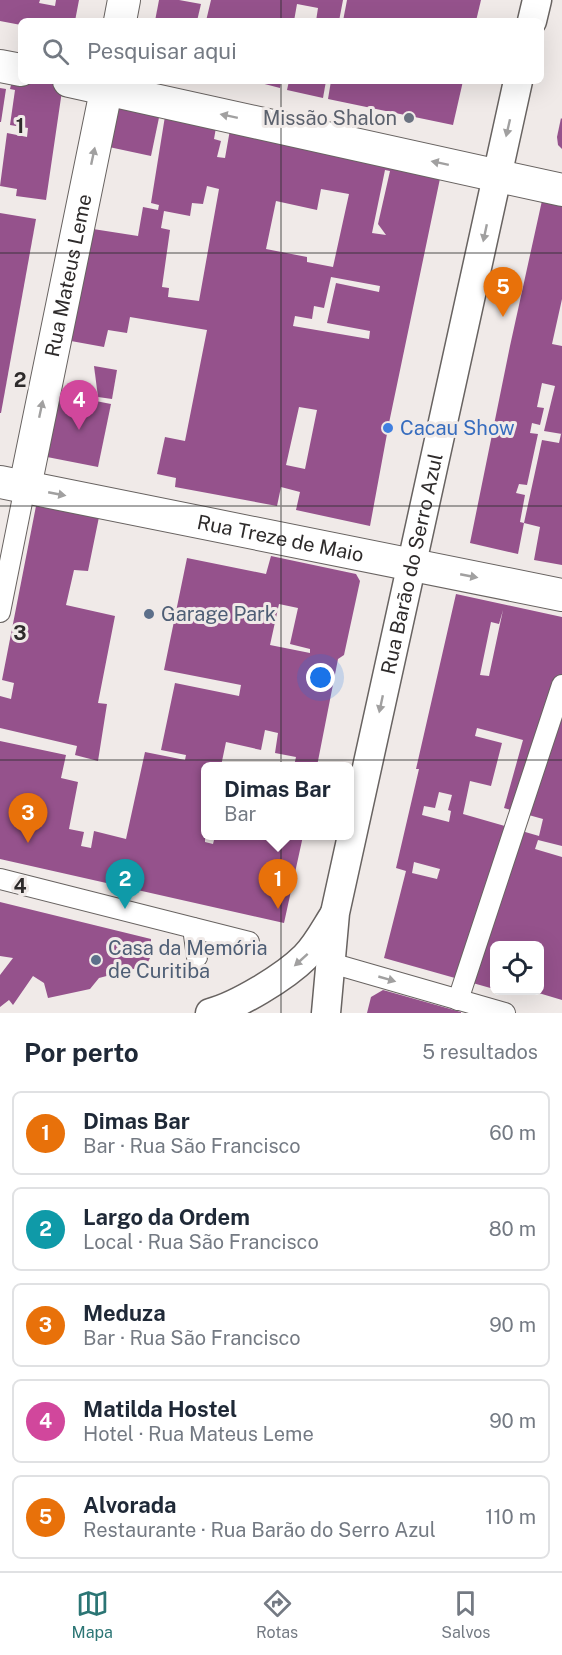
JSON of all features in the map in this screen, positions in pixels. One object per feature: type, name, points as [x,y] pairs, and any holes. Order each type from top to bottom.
[{"type":"main road","points":[[121,18],[124,0]]},
{"type":"main road","points":[[0,66],[18,69]]},
{"type":"main road","points":[[107,85],[562,190]]},
{"type":"main road","name":"Rua Mateus Leme","points":[[12,485],[107,85]]},
{"type":"main road","name":"Rua Treze de Maio","points":[[12,485],[562,595]]},
{"type":"street","points":[[533,18],[537,0]]},
{"type":"street","name":"Rua Barão do Serro Azul","points":[[354,827],[517,84]]},
{"type":"street","name":"Rua Mateus Leme","points":[[0,612],[12,485]]},
{"type":"street","points":[[458,1000],[562,685]]},
{"type":"street","name":"Rua Barão do Serro Azul","points":[[326,1013],[335,913],[351,840]]},
{"type":"street","points":[[0,879],[249,942]]},
{"type":"street","points":[[222,1012],[283,974],[305,957],[335,913]]},
{"type":"street","points":[[193,928],[196,957]]},
{"type":"street","points":[[331,963],[505,1013]]},
{"type":"building","points":[[0,0],[40,0],[39,3],[55,6],[56,0],[79,0],[76,18],[18,18],[18,24],[0,21]]},
{"type":"building","points":[[159,0],[179,0],[201,4],[198,18],[156,18]]},
{"type":"building","points":[[211,0],[343,0],[340,18],[316,18],[318,8],[297,4],[295,18],[207,18]]},
{"type":"building","points":[[347,0],[481,0],[477,18],[344,18]]},
{"type":"building","points":[[13,77],[18,80],[18,84],[63,84],[46,200],[16,196],[17,189],[0,186],[7,133],[27,137],[28,128],[10,125],[15,90],[10,89]]},
{"type":"building","points":[[265,84],[281,84],[280,88]]},
{"type":"building","points":[[288,84],[325,84],[323,98],[287,90]]},
{"type":"building","points":[[330,84],[462,84],[453,125],[328,99]]},
{"type":"building","points":[[0,88],[6,89],[1,122],[0,122]]},
{"type":"building","points":[[119,100],[161,108],[151,156],[109,147]]},
{"type":"building","points":[[166,110],[217,122],[214,139],[221,141],[217,157],[225,158],[231,124],[442,169],[370,526],[296,510],[300,492],[281,487],[277,506],[175,487],[176,478],[157,474],[165,437],[185,441],[207,330],[130,317],[127,333],[108,330],[104,347],[71,341],[93,229],[138,236],[143,207],[158,210],[159,205],[151,203]],"holes":[[[385,170],[390,171],[378,224],[386,235],[372,233]],[[207,186],[219,189],[199,301],[168,297],[169,288],[162,287],[170,230],[161,228],[164,211],[190,216],[192,203],[203,204]],[[321,189],[349,194],[333,267],[307,262],[307,257],[266,249],[276,201],[317,210]],[[331,277],[380,286],[379,292],[336,283],[327,323],[370,331],[369,339],[293,326],[295,316],[312,319],[314,306],[324,308]],[[299,407],[317,410],[305,469],[286,465]]]},
{"type":"building","points":[[561,118],[562,149],[558,145],[557,137]]},
{"type":"building","points":[[543,196],[562,200],[562,299],[552,344],[562,346],[562,434],[544,431],[555,386],[542,383],[537,407],[544,408],[540,425],[532,423],[530,433],[538,434],[527,485],[519,484],[516,493],[525,495],[520,522],[524,523],[518,554],[470,543]]},
{"type":"building","points":[[0,213],[36,219],[1,413],[0,413]]},
{"type":"building","points":[[94,366],[117,370],[112,399],[98,397]]},
{"type":"building","points":[[60,394],[111,404],[98,467],[47,457]]},
{"type":"building","points":[[561,434],[562,565],[534,560],[540,527],[524,523],[542,440],[559,443]]},
{"type":"building","points":[[36,506],[99,517],[88,571],[74,570],[66,605],[115,616],[98,703],[107,704],[98,761],[75,755],[77,746],[0,728],[0,696],[11,699],[14,683],[2,680]]},
{"type":"building","points":[[271,556],[356,574],[360,581],[344,655],[338,659],[318,762],[295,762],[296,757],[275,753],[278,733],[265,730],[261,750],[226,742],[222,762],[201,762],[201,840],[213,844],[214,840],[302,840],[284,923],[0,859],[0,741],[66,755],[61,778],[78,782],[69,829],[84,832],[81,846],[91,848],[94,831],[126,839],[145,752],[185,760],[186,755],[161,750],[175,683],[239,696],[241,685],[164,670],[187,558],[266,574]],"holes":[[[279,604],[298,608],[290,644],[310,649],[310,653],[270,645]]]},
{"type":"building","points":[[456,594],[562,617],[562,846],[538,840],[535,849],[562,857],[562,1000],[544,995],[544,941],[490,941],[490,988],[384,958],[406,871],[396,868],[419,769],[416,769]],"holes":[[[503,610],[489,676],[480,675],[491,622],[499,624]],[[477,728],[523,740],[504,808],[543,819],[539,836],[463,814],[470,781],[491,786],[502,743],[475,736]],[[439,792],[452,795],[448,810],[451,811],[449,822],[422,815],[424,806],[435,808]],[[414,862],[440,869],[437,879],[412,873]]]},
{"type":"building","points":[[0,902],[151,939],[151,956],[147,964],[141,967],[99,978],[90,989],[48,998],[44,983],[33,976],[13,1005],[9,1000],[0,1007],[0,975],[13,958],[0,956]]},
{"type":"building","points":[[383,990],[461,1013],[367,1013],[371,997]]},
{"type":"place","name":"Missão Shalon","points":[[409,118]]},
{"type":"place","name":"Alvorada","points":[[503,317]]},
{"type":"place","name":"Cacau Show","points":[[388,428]]},
{"type":"place","name":"Matilda Hostel","points":[[79,430]]},
{"type":"place","name":"Garage Park","points":[[149,614]]},
{"type":"place","name":"Meduza","points":[[28,843]]},
{"type":"place","name":"Largo da Ordem","points":[[125,909]]},
{"type":"place","name":"Dimas Bar","points":[[278,909]]},
{"type":"place","name":"Casa da Memória de Curitiba","points":[[96,960]]}]
